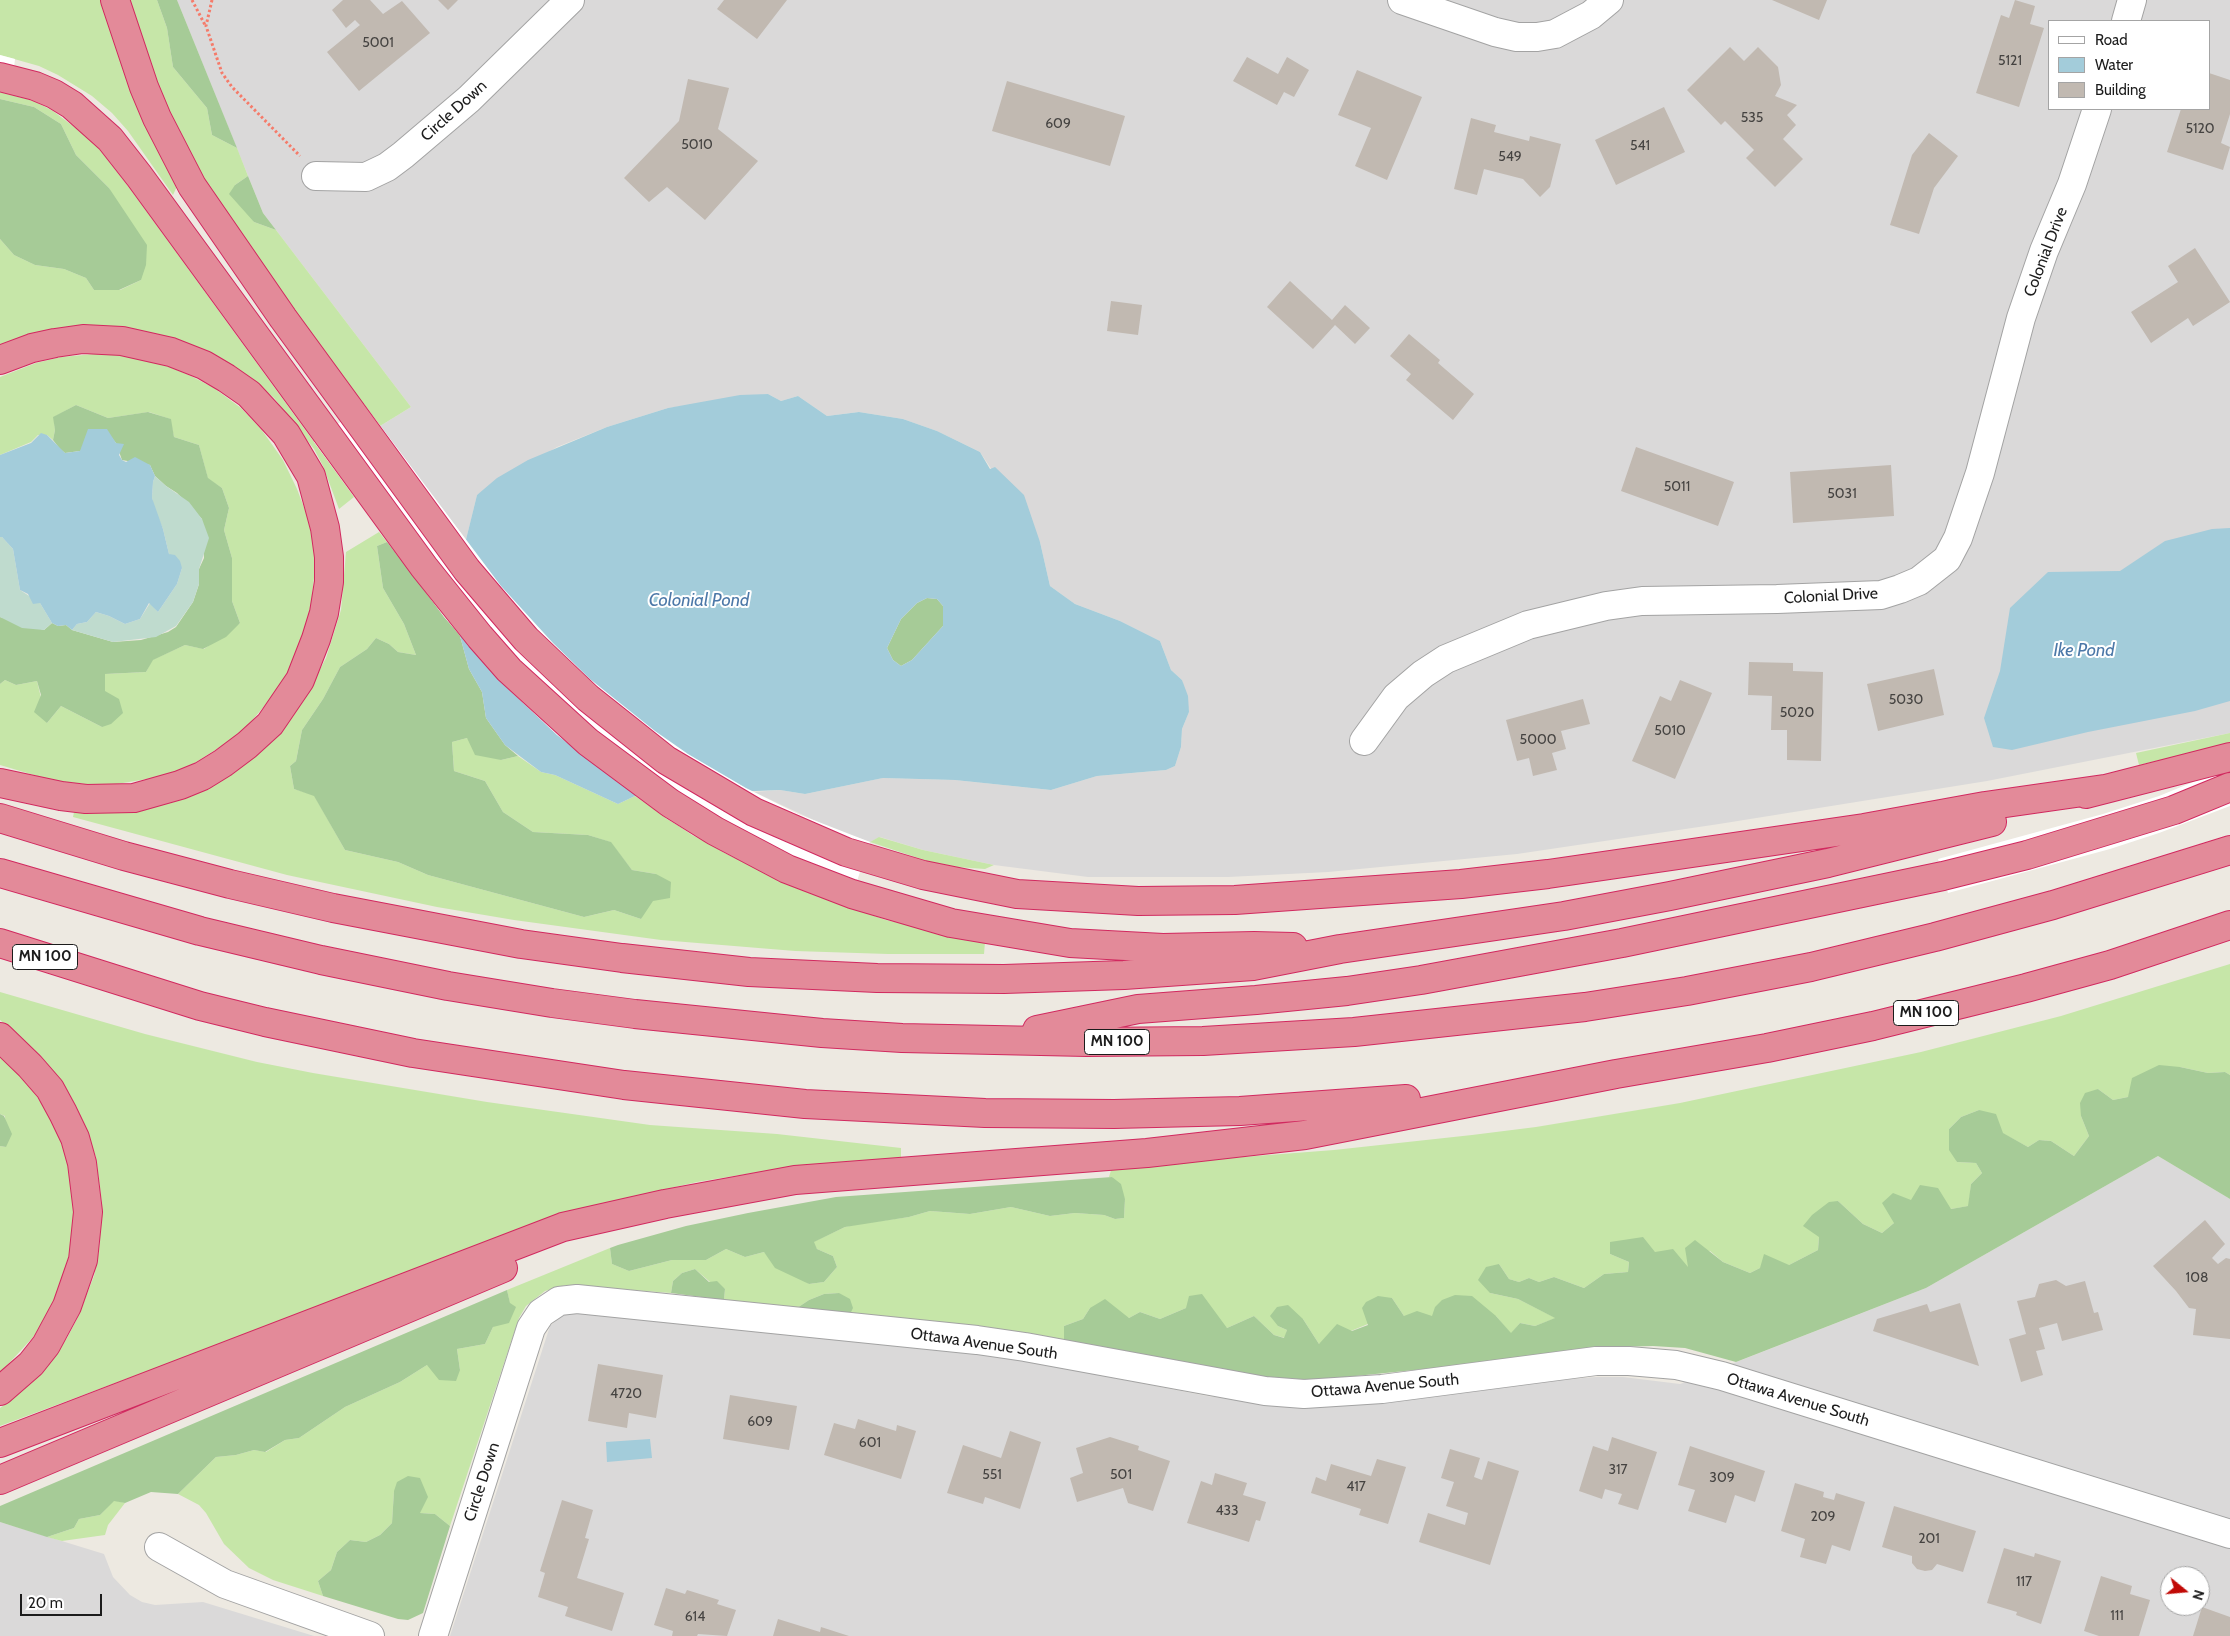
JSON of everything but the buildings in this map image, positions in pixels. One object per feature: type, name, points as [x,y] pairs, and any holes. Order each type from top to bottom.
[{"type":"highway","points":[[116,0],[156,118],[192,186],[277,311],[351,413],[484,590],[526,639],[588,698],[666,760],[754,812],[864,858],[924,875],[1017,894],[1138,901],[1235,900],[1461,884],[1548,874],[1855,830],[1985,806],[2104,789]]},
{"type":"highway","points":[[6,78],[35,86],[72,104],[110,139],[140,176],[424,567],[509,670],[581,736],[631,776],[715,831],[787,869],[852,894],[951,923],[1070,943],[1163,948],[1254,946],[1340,949]]},
{"type":"highway","points":[[0,360],[32,348],[55,343],[83,339],[122,341],[171,352],[204,365],[226,378],[249,394],[286,434],[311,476],[325,528],[329,557],[329,582],[324,613],[300,680],[270,724],[224,763],[202,776],[180,785],[134,798],[86,799],[61,796],[0,783]]},
{"type":"highway","points":[[0,818],[134,858],[333,908],[521,944],[622,958],[749,972],[877,978],[1004,979],[1124,975],[1253,966],[1340,949],[1564,916],[1670,896],[1828,862],[1978,826],[2104,789],[2230,757]]},
{"type":"highway","points":[[990,1040],[1138,1009],[1292,997],[1431,978],[1542,959],[1943,876],[2027,855],[2174,810],[2230,787]]},
{"type":"highway","name":"MN 100","points":[[0,873],[200,931],[321,960],[458,988],[635,1014],[760,1028],[894,1037],[1087,1042],[1278,1038],[1449,1023],[1687,991],[1811,967],[1935,937],[2062,903],[2230,850]]},
{"type":"highway","name":"MN 100","points":[[0,943],[200,1006],[330,1037],[503,1068],[596,1082],[805,1104],[985,1112],[1114,1114],[1240,1111],[1374,1103],[1495,1091],[1616,1074],[1767,1048],[1873,1026],[2110,965],[2230,925]]},
{"type":"highway","points":[[0,1037],[30,1066],[50,1089],[63,1113],[75,1138],[82,1163],[88,1212],[83,1260],[68,1306],[50,1338],[31,1364],[0,1391]]},
{"type":"highway","points":[[0,1443],[563,1227],[666,1204],[795,1180],[851,1174],[1147,1153],[1305,1135],[1616,1074]]},
{"type":"highway","points":[[0,1480],[553,1247],[666,1204]]},
{"type":"street","name":"Circle Down","points":[[316,176],[366,177],[398,159],[469,99],[570,0]]},
{"type":"street","points":[[1402,0],[1517,38],[1555,34],[1591,15],[1608,0]]},
{"type":"street","points":[[2126,20],[2132,0]]},
{"type":"street","name":"Colonial Drive","points":[[1364,741],[1396,697],[1422,674],[1446,659],[1528,625],[1606,606],[1642,601],[1777,599],[1881,594],[1919,581],[1947,560],[1958,538],[1980,473],[2021,318],[2044,251],[2072,184],[2097,110]]},
{"type":"street","name":"Ottawa Avenue South","points":[[531,1328],[541,1314],[559,1301],[577,1299],[600,1300],[987,1341],[1233,1386],[1304,1394],[1382,1389],[1596,1361],[1629,1361],[1676,1365],[1732,1379],[2230,1534]]},
{"type":"street","name":"Circle Down","points":[[433,1636],[531,1328]]},
{"type":"street","points":[[159,1547],[225,1584],[370,1636]]},
{"type":"path","points":[[192,0],[206,26],[215,59],[227,80],[291,144],[316,176]]},
{"type":"path","points":[[206,26],[212,0]]},
{"type":"shaded area","points":[[177,0],[2230,0],[2230,733],[1987,781],[1517,854],[1328,872],[1228,877],[1088,877],[994,865],[923,850],[880,837],[870,842],[833,829],[754,792],[780,790],[805,794],[883,778],[955,780],[1051,790],[1097,776],[1166,770],[1175,766],[1181,747],[1182,729],[1189,712],[1182,680],[1171,670],[1160,641],[1120,621],[1075,604],[1050,586],[1040,542],[980,452],[937,431],[903,419],[859,412],[827,416],[798,396],[781,401],[768,394],[668,408],[607,427],[557,447],[477,495],[466,540],[380,426],[411,407],[263,213]]},
{"type":"shaded area","points":[[2158,1156],[2230,1199],[2230,1636],[450,1636],[550,1326],[564,1314],[571,1312],[1001,1356],[1207,1396],[1268,1404],[1596,1377],[1623,1377],[1680,1384],[1926,1288]]},
{"type":"shaded area","points":[[0,1522],[104,1554],[113,1577],[130,1595],[142,1602],[155,1605],[203,1602],[314,1636],[0,1636]]},
{"type":"green space","points":[[0,0],[104,0],[179,182],[173,195],[128,131],[112,113],[92,96],[58,75],[39,66],[0,55]]},
{"type":"green space","points":[[127,0],[157,0],[167,28],[173,67],[207,108],[212,135],[237,148],[248,176],[235,185],[254,222],[276,230],[411,407],[380,426],[322,350],[205,185],[156,86]]},
{"type":"green space","points":[[157,0],[177,0],[237,148],[212,135],[207,108],[173,67],[167,28]]},
{"type":"green space","points":[[0,92],[34,101],[53,111],[93,141],[131,190],[354,497],[339,509],[323,466],[314,449],[274,398],[256,383],[205,352],[183,342],[158,334],[105,326],[67,327],[46,330],[0,346],[0,239],[14,255],[35,265],[64,269],[86,278],[94,290],[120,290],[141,280],[109,188],[76,155],[61,124],[34,107],[0,99]]},
{"type":"green space","points":[[0,99],[34,107],[61,124],[76,155],[109,188],[147,245],[146,265],[141,280],[119,290],[94,290],[86,278],[64,269],[35,265],[14,255],[0,239]]},
{"type":"green space","points":[[248,176],[263,213],[276,230],[254,222],[229,194],[235,185]]},
{"type":"green space","points":[[95,354],[132,355],[165,365],[214,388],[241,408],[261,429],[283,460],[310,523],[315,547],[315,569],[311,605],[302,641],[282,685],[250,723],[233,739],[188,767],[159,777],[105,786],[54,781],[0,765],[0,684],[5,680],[16,685],[37,681],[47,723],[61,706],[102,727],[105,674],[146,672],[152,660],[185,645],[204,649],[240,623],[232,601],[232,558],[224,530],[229,508],[222,488],[208,479],[199,445],[174,437],[170,419],[149,412],[108,418],[76,405],[54,417],[55,430],[53,440],[47,435],[38,435],[31,442],[0,455],[0,377],[36,363],[61,357]]},
{"type":"green space","points":[[76,405],[108,418],[148,412],[171,419],[174,437],[199,445],[208,478],[222,488],[229,508],[224,530],[232,558],[232,601],[240,623],[226,637],[203,649],[185,645],[153,660],[146,672],[105,674],[105,691],[119,699],[123,713],[111,724],[102,727],[61,706],[47,723],[34,712],[41,695],[37,681],[16,685],[5,680],[0,684],[0,617],[44,630],[52,623],[58,626],[66,625],[72,630],[113,642],[141,640],[168,632],[176,627],[193,602],[199,584],[199,569],[204,558],[202,519],[177,493],[155,476],[150,465],[122,460],[116,443],[110,436],[80,451],[65,453],[60,449],[53,440],[55,430],[53,417]]},
{"type":"green space","points":[[155,476],[189,502],[202,519],[209,538],[199,569],[199,584],[193,602],[176,626],[156,637],[113,642],[72,630],[77,624],[87,622],[96,612],[125,624],[140,619],[150,603],[158,612],[177,584],[182,568],[169,554],[163,529],[154,508],[152,498]]},
{"type":"green space","points":[[379,532],[387,542],[377,546],[383,588],[404,624],[416,655],[398,652],[389,644],[376,638],[367,649],[340,667],[323,699],[302,730],[296,761],[290,766],[294,789],[314,795],[345,850],[398,862],[428,875],[584,917],[614,910],[641,919],[656,874],[632,870],[610,842],[588,835],[533,832],[503,812],[485,781],[454,771],[452,742],[467,738],[501,760],[518,756],[541,772],[555,775],[618,804],[635,796],[692,835],[797,888],[886,920],[985,942],[984,954],[888,954],[795,951],[661,940],[514,920],[437,907],[287,875],[73,817],[74,812],[118,813],[142,810],[185,797],[227,777],[262,751],[302,703],[326,658],[341,610],[346,552]]},
{"type":"green space","points":[[0,537],[13,549],[20,590],[40,603],[52,623],[44,630],[22,628],[0,617]]},
{"type":"green space","points":[[387,542],[460,636],[469,669],[482,692],[486,718],[505,745],[518,756],[501,760],[475,755],[467,738],[452,742],[454,771],[485,781],[503,812],[533,832],[588,835],[611,842],[632,870],[656,874],[671,882],[670,898],[653,901],[641,919],[614,910],[584,917],[428,875],[398,862],[345,850],[314,796],[294,789],[290,766],[296,761],[302,730],[323,699],[340,667],[367,649],[376,638],[389,644],[398,652],[416,655],[404,624],[383,588],[377,546]]},
{"type":"green space","points":[[927,598],[937,599],[943,606],[943,626],[912,660],[901,666],[893,660],[887,648],[901,619],[917,603]]},
{"type":"green space","points":[[2230,733],[2230,744],[2139,765],[2136,753]]},
{"type":"green space","points":[[879,837],[923,850],[994,865],[985,869],[942,866],[870,842]]},
{"type":"green space","points":[[2230,964],[2230,1075],[2225,1072],[2208,1073],[2180,1067],[2128,1097],[2113,1100],[2098,1089],[2081,1116],[2089,1136],[2074,1156],[2051,1141],[2039,1140],[2028,1147],[2002,1133],[1979,1110],[1961,1117],[1949,1129],[1957,1162],[1976,1163],[1982,1173],[1971,1184],[1969,1206],[1951,1209],[1911,1200],[1894,1223],[1882,1233],[1863,1224],[1838,1201],[1819,1237],[1818,1250],[1789,1265],[1760,1268],[1750,1273],[1723,1262],[1710,1251],[1688,1268],[1655,1252],[1610,1242],[1610,1254],[1629,1262],[1628,1272],[1604,1274],[1584,1288],[1554,1277],[1539,1282],[1529,1278],[1519,1282],[1509,1279],[1499,1264],[1490,1293],[1518,1299],[1556,1318],[1535,1326],[1520,1323],[1511,1334],[1496,1316],[1404,1316],[1392,1298],[1368,1324],[1319,1344],[1303,1319],[1278,1326],[1287,1330],[1285,1338],[1274,1335],[1254,1316],[1227,1328],[1186,1308],[1160,1319],[1140,1312],[1129,1318],[1090,1308],[1083,1319],[1064,1326],[1064,1342],[988,1327],[850,1314],[839,1293],[824,1294],[809,1300],[797,1308],[724,1300],[725,1289],[710,1282],[695,1269],[682,1273],[673,1281],[671,1293],[566,1285],[545,1291],[526,1306],[519,1318],[450,1526],[435,1514],[420,1513],[394,1491],[392,1523],[380,1535],[366,1542],[350,1540],[337,1552],[331,1570],[318,1581],[323,1596],[273,1580],[249,1568],[224,1544],[206,1513],[199,1505],[178,1494],[216,1457],[236,1455],[254,1450],[266,1452],[285,1440],[299,1438],[345,1407],[400,1382],[427,1365],[460,1370],[457,1349],[485,1344],[493,1327],[510,1304],[507,1290],[610,1248],[612,1264],[629,1271],[672,1260],[706,1260],[726,1249],[745,1257],[764,1252],[809,1284],[824,1282],[837,1267],[833,1256],[817,1249],[813,1242],[845,1227],[858,1224],[909,1217],[930,1211],[970,1214],[1011,1207],[1050,1216],[1075,1213],[1104,1215],[1115,1219],[1124,1218],[1125,1199],[1112,1177],[1109,1177],[1112,1167],[1334,1150],[1472,1135],[1536,1127],[1680,1103],[1921,1052],[2061,1016]]},
{"type":"green space","points":[[0,992],[145,1034],[257,1062],[313,1073],[487,1102],[650,1125],[777,1134],[901,1148],[901,1159],[790,1167],[697,1182],[609,1202],[564,1216],[0,1426],[0,1408],[41,1373],[67,1338],[77,1319],[94,1276],[99,1250],[102,1204],[96,1157],[77,1108],[66,1088],[40,1055],[0,1020]]},
{"type":"green space","points":[[0,1054],[27,1082],[46,1110],[57,1131],[67,1160],[72,1186],[73,1242],[69,1262],[51,1310],[35,1335],[0,1373],[0,1146],[6,1147],[5,1116],[0,1114]]},
{"type":"green space","points":[[2159,1065],[2208,1073],[2225,1072],[2230,1075],[2230,1199],[2158,1156],[1926,1288],[1736,1362],[1685,1348],[1653,1346],[1609,1347],[1474,1364],[1316,1380],[1262,1377],[1064,1342],[1064,1326],[1083,1319],[1090,1308],[1105,1299],[1129,1318],[1140,1312],[1160,1319],[1186,1308],[1189,1296],[1202,1294],[1227,1328],[1254,1316],[1274,1335],[1284,1338],[1287,1330],[1278,1326],[1270,1316],[1277,1307],[1288,1305],[1303,1319],[1319,1344],[1337,1324],[1352,1331],[1368,1325],[1362,1308],[1366,1302],[1378,1296],[1392,1298],[1404,1316],[1417,1311],[1432,1316],[1435,1307],[1442,1300],[1455,1295],[1472,1296],[1496,1316],[1511,1333],[1520,1323],[1535,1326],[1555,1318],[1518,1299],[1490,1293],[1478,1280],[1486,1267],[1499,1264],[1509,1279],[1519,1282],[1529,1278],[1539,1282],[1554,1277],[1584,1288],[1604,1274],[1628,1272],[1629,1262],[1610,1254],[1610,1242],[1643,1237],[1655,1252],[1673,1249],[1688,1267],[1685,1248],[1695,1240],[1723,1262],[1750,1273],[1760,1268],[1764,1254],[1789,1265],[1818,1250],[1819,1237],[1803,1226],[1812,1215],[1829,1202],[1838,1201],[1863,1224],[1882,1233],[1894,1223],[1882,1203],[1893,1193],[1911,1200],[1920,1185],[1938,1188],[1951,1209],[1968,1206],[1971,1184],[1982,1173],[1976,1163],[1957,1162],[1949,1150],[1949,1129],[1961,1117],[1979,1110],[1996,1114],[2003,1133],[2028,1147],[2039,1140],[2051,1141],[2074,1156],[2089,1136],[2081,1116],[2080,1103],[2085,1093],[2098,1089],[2113,1100],[2128,1097],[2132,1078]]},
{"type":"green space","points":[[0,1114],[4,1116],[12,1134],[6,1147],[0,1146]]},
{"type":"green space","points":[[1112,1177],[1121,1184],[1125,1199],[1124,1218],[1115,1219],[1104,1215],[1075,1213],[1050,1216],[1011,1207],[970,1214],[930,1211],[909,1217],[845,1227],[814,1242],[817,1249],[833,1256],[837,1267],[824,1282],[809,1284],[775,1268],[764,1252],[745,1257],[726,1249],[706,1260],[672,1260],[629,1271],[612,1264],[610,1248],[618,1245],[686,1226],[836,1197]]},
{"type":"green space","points":[[695,1269],[709,1282],[717,1281],[725,1289],[724,1300],[671,1293],[673,1281],[682,1273]]},
{"type":"green space","points":[[507,1290],[510,1303],[516,1307],[509,1323],[493,1327],[485,1344],[457,1349],[460,1370],[456,1381],[439,1380],[427,1365],[400,1382],[345,1407],[299,1438],[285,1440],[265,1452],[254,1450],[236,1455],[216,1457],[178,1494],[151,1492],[125,1503],[114,1501],[100,1515],[79,1519],[74,1528],[47,1537],[0,1522],[0,1506]]},
{"type":"green space","points":[[839,1293],[850,1299],[853,1308],[850,1314],[797,1308],[809,1300],[824,1294]]},
{"type":"green space","points":[[408,1476],[420,1478],[428,1497],[420,1513],[435,1514],[450,1526],[423,1613],[408,1620],[398,1619],[323,1596],[318,1581],[331,1570],[337,1552],[350,1540],[366,1542],[380,1535],[392,1523],[394,1491],[397,1482]]},
{"type":"green space","points":[[114,1500],[125,1503],[108,1525],[105,1535],[62,1541],[47,1537],[74,1528],[79,1519],[100,1515]]},
{"type":"water","name":"Colonial Pond","points":[[768,394],[781,401],[798,396],[827,416],[859,412],[903,419],[937,431],[980,452],[990,469],[995,467],[1024,495],[1040,542],[1050,586],[1075,604],[1120,621],[1160,641],[1171,670],[1182,680],[1188,696],[1189,712],[1182,729],[1181,747],[1175,766],[1166,770],[1097,776],[1051,790],[955,780],[883,778],[805,794],[780,790],[635,796],[618,804],[555,775],[541,772],[505,745],[486,718],[482,692],[469,669],[460,636],[457,604],[459,568],[477,495],[497,478],[528,460],[607,427],[668,408],[740,395]],"holes":[[[927,598],[937,599],[943,606],[943,626],[912,660],[901,666],[893,660],[887,648],[901,619],[917,603]]]},
{"type":"water","points":[[88,429],[107,429],[116,443],[124,444],[119,455],[122,460],[126,462],[135,457],[150,465],[155,476],[152,498],[163,529],[169,554],[175,555],[180,561],[182,568],[177,584],[158,612],[149,603],[140,619],[125,624],[96,612],[87,622],[77,624],[72,630],[66,625],[58,626],[52,623],[40,603],[33,604],[28,594],[20,590],[13,549],[0,537],[0,455],[31,443],[41,433],[47,435],[65,453],[80,451]]},
{"type":"water","name":"Ike Pond","points":[[2230,528],[2230,701],[2195,711],[2088,732],[2012,750],[1993,747],[1984,718],[2000,671],[2010,608],[2048,572],[2120,571],[2165,541],[2212,529]]},
{"type":"water","points":[[650,1439],[652,1458],[607,1462],[606,1442]]},
{"type":"pier","points":[[0,55],[15,59],[11,94],[0,92]]},
{"type":"pier","points":[[364,404],[501,586],[553,643],[590,679],[655,731],[688,754],[746,788],[798,814],[870,842],[848,908],[775,878],[723,852],[667,819],[557,735],[504,685],[444,617],[314,442]]},
{"type":"pier","points":[[2230,767],[2230,806],[2110,849],[1948,893],[1938,859],[2103,814],[2159,796]]}]
